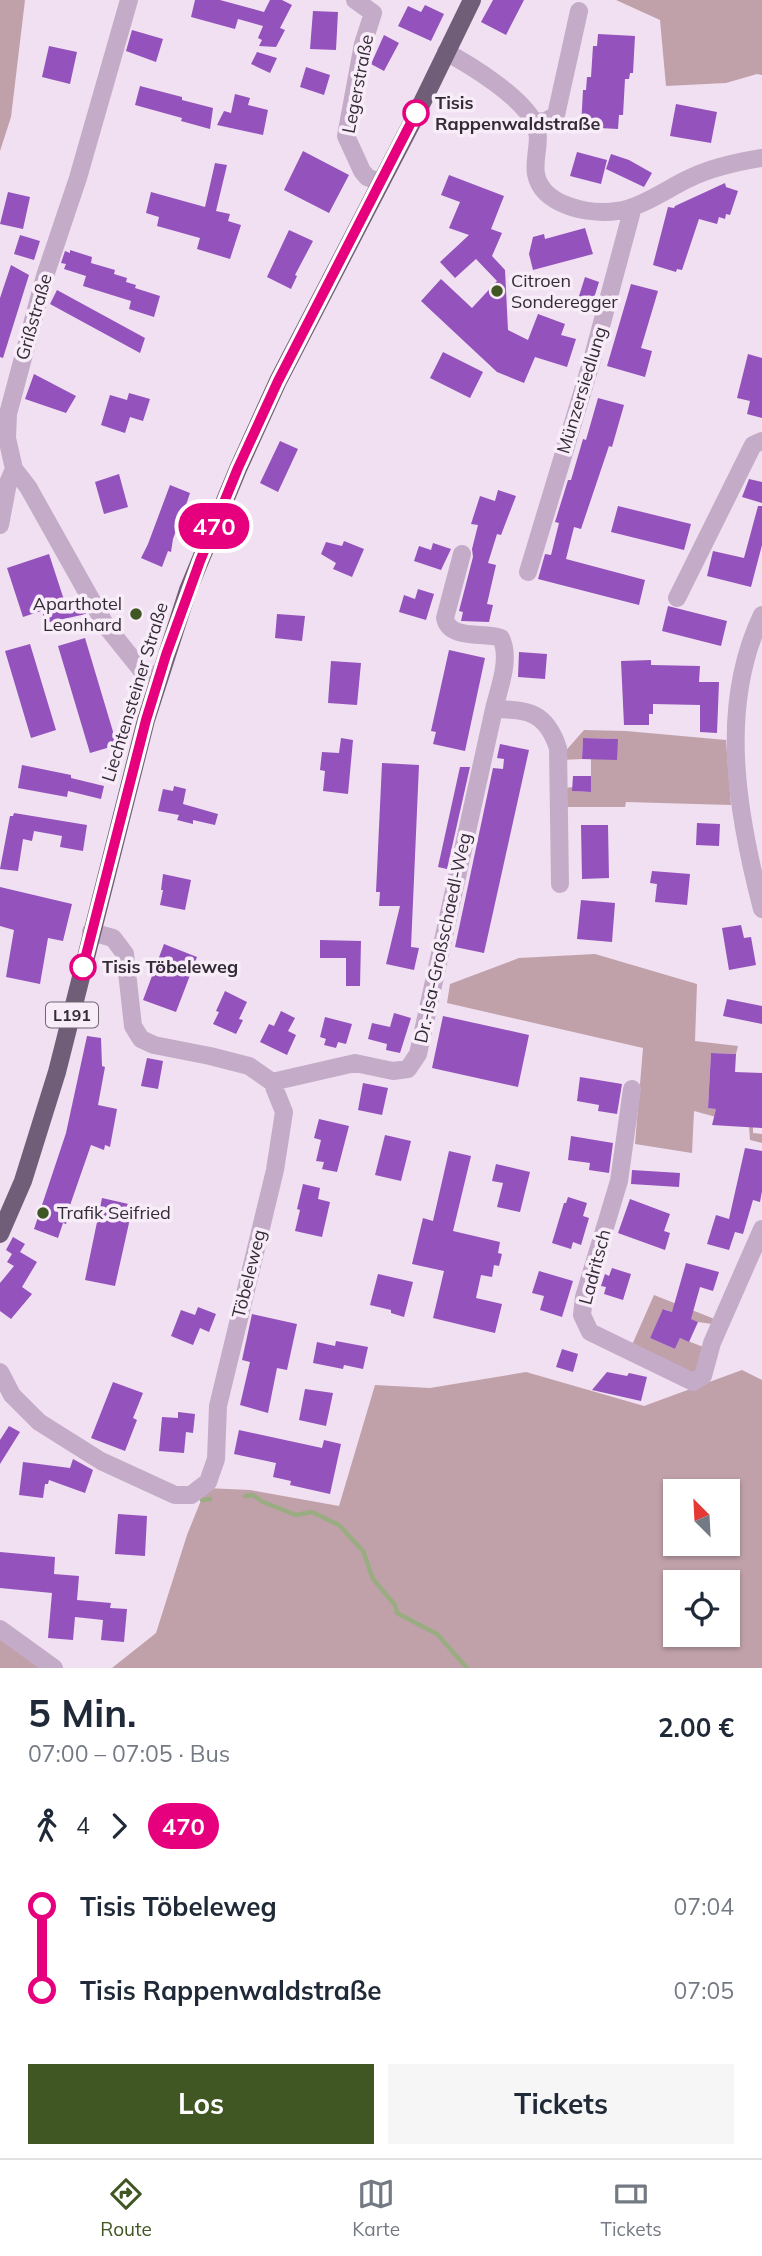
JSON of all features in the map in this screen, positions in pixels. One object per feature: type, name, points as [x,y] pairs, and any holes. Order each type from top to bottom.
[{"type":"main road","name":"Liechtensteiner Straße","points":[[0,1234],[23,1181],[44,1116],[159,676],[188,590],[238,468],[278,381],[472,0]]},
{"type":"street","name":"Grißstraße","points":[[129,0],[78,178],[45,276],[8,414],[7,438],[14,470],[28,487],[106,626],[143,672],[159,676]]},
{"type":"street","name":"Legerstraße","points":[[355,0],[376,6],[363,44],[346,136],[362,171],[367,177],[381,183]]},
{"type":"street","points":[[535,122],[556,116],[579,11]]},
{"type":"street","points":[[446,52],[491,80],[535,122],[539,144],[536,173],[543,191],[562,203],[589,210],[618,211],[633,207],[718,166],[762,158]]},
{"type":"street","name":"Münzersiedlung","points":[[528,572],[592,360],[633,207]]},
{"type":"street","points":[[677,598],[753,445],[762,441]]},
{"type":"street","points":[[0,525],[8,483],[14,470]]},
{"type":"street","name":"Dr.-Isa-Großschaedl-Weg","points":[[272,1082],[355,1063],[393,1071],[408,1069],[418,1054],[505,657],[501,638],[453,632],[446,627],[445,618],[462,554]]},
{"type":"street","points":[[762,615],[745,660],[735,715],[735,742],[744,827],[762,909]]},
{"type":"street","points":[[494,709],[526,711],[541,718],[553,732],[558,748],[560,884]]},
{"type":"street","points":[[91,932],[113,938],[125,954],[134,1026],[141,1038],[154,1045],[249,1066],[272,1082]]},
{"type":"street","name":"Töbeleweg","points":[[0,1372],[12,1395],[39,1422],[102,1461],[175,1495],[191,1495],[208,1482],[216,1459],[218,1406],[275,1170],[284,1112],[272,1082]]},
{"type":"street","name":"Ladritsch","points":[[632,1089],[619,1181],[584,1297],[582,1315],[590,1332],[693,1382],[703,1376],[712,1343],[762,1229]]},
{"type":"street","points":[[0,1629],[54,1668]]},
{"type":"shaded area","points":[[0,0],[25,0],[11,117],[0,151]]},
{"type":"shaded area","points":[[616,0],[762,0],[762,75],[726,83],[666,86],[660,20]]},
{"type":"shaded area","points":[[584,730],[726,740],[731,805],[626,802],[625,807],[564,807],[564,788],[573,787],[573,791],[591,792],[591,759],[618,739],[583,738],[582,759],[562,760],[562,755]]},
{"type":"shaded area","points":[[595,954],[697,984],[695,1041],[738,1046],[736,1054],[711,1053],[708,1108],[753,1111],[753,1133],[762,1134],[762,1143],[750,1140],[749,1126],[694,1111],[692,1153],[635,1144],[643,1048],[447,1003],[450,984],[519,958]]},
{"type":"shaded area","points":[[654,1295],[717,1320],[712,1324],[698,1322],[664,1309],[650,1338],[675,1349],[680,1338],[706,1348],[700,1369],[692,1373],[632,1345]]},
{"type":"shaded area","points":[[742,1370],[762,1380],[762,1668],[112,1668],[156,1633],[187,1535],[206,1488],[250,1490],[339,1506],[375,1385],[430,1388],[526,1372],[644,1406]]},
{"type":"shaded area","points":[[0,1638],[52,1668],[0,1668]]},
{"type":"building","points":[[195,0],[220,0],[264,12],[270,0],[282,0],[292,5],[280,28],[285,30],[276,47],[259,46],[262,40],[258,38],[263,26],[238,19],[235,29],[191,17]]},
{"type":"building","points":[[493,0],[524,0],[506,35],[481,22]]},
{"type":"building","points":[[425,5],[444,14],[431,41],[398,26],[408,6],[421,12]]},
{"type":"building","points":[[313,11],[338,12],[336,50],[310,49]]},
{"type":"building","points":[[132,30],[163,39],[156,62],[126,51]]},
{"type":"building","points":[[598,34],[635,36],[633,73],[630,73],[629,79],[625,79],[623,115],[619,115],[618,129],[581,127],[583,90],[586,90],[587,77],[591,77],[593,46],[597,46]]},
{"type":"building","points":[[384,35],[399,43],[384,71],[371,64]]},
{"type":"building","points":[[49,46],[77,52],[70,84],[42,77]]},
{"type":"building","points":[[257,52],[277,58],[270,73],[251,64]]},
{"type":"building","points":[[306,67],[330,75],[324,95],[300,87]]},
{"type":"building","points":[[140,86],[213,108],[210,129],[135,105]]},
{"type":"building","points":[[235,94],[250,98],[248,105],[268,110],[263,135],[217,125],[224,111],[231,113]]},
{"type":"building","points":[[676,104],[717,112],[711,143],[670,136]]},
{"type":"building","points":[[303,151],[349,175],[329,213],[284,190]]},
{"type":"building","points":[[577,152],[607,160],[601,184],[570,176]]},
{"type":"building","points":[[611,154],[629,160],[652,173],[644,187],[606,169]]},
{"type":"building","points":[[215,163],[227,165],[216,211],[230,214],[228,221],[241,225],[230,259],[197,249],[200,238],[157,226],[159,217],[146,213],[151,192],[205,207]]},
{"type":"building","points":[[449,175],[504,196],[491,229],[502,233],[492,256],[505,270],[508,330],[528,340],[538,314],[565,324],[561,335],[576,339],[567,367],[535,357],[524,383],[497,372],[421,301],[441,279],[472,308],[497,281],[476,259],[455,278],[440,262],[469,235],[449,228],[460,202],[441,195]]},
{"type":"building","points":[[725,183],[726,187],[738,191],[730,215],[726,214],[725,219],[719,217],[717,224],[699,219],[682,270],[677,269],[676,272],[653,265],[668,207],[674,208]]},
{"type":"building","points":[[8,192],[30,197],[23,229],[0,224]]},
{"type":"building","points":[[585,228],[593,254],[533,270],[529,254],[533,237],[544,234],[545,239]]},
{"type":"building","points":[[289,230],[313,241],[295,275],[297,276],[291,289],[267,277]]},
{"type":"building","points":[[20,235],[40,241],[34,260],[14,254]]},
{"type":"building","points":[[70,250],[92,257],[91,263],[115,270],[114,274],[127,278],[126,282],[136,285],[135,288],[160,296],[154,317],[129,309],[131,301],[83,286],[86,276],[64,269],[66,264],[61,263],[65,251],[70,253]]},
{"type":"building","points":[[11,265],[29,275],[3,358],[0,357],[0,298]]},
{"type":"building","points":[[585,277],[599,282],[593,301],[579,296]]},
{"type":"building","points":[[631,284],[658,291],[641,348],[652,351],[645,377],[607,366]]},
{"type":"building","points":[[57,290],[145,338],[140,353],[50,304]]},
{"type":"building","points":[[443,352],[483,372],[470,398],[430,378]]},
{"type":"building","points":[[748,354],[762,358],[762,418],[747,414],[750,401],[737,398]]},
{"type":"building","points":[[34,374],[76,396],[66,413],[25,399]]},
{"type":"building","points":[[129,393],[150,399],[143,421],[130,417],[125,433],[101,425],[110,395],[127,400]]},
{"type":"building","points":[[598,398],[624,405],[612,447],[609,446],[581,529],[574,527],[566,559],[645,580],[639,605],[538,579],[545,554],[551,555],[559,523],[555,522],[583,439],[586,440]]},
{"type":"building","points":[[280,441],[298,449],[278,492],[260,483]]},
{"type":"building","points":[[119,474],[128,507],[104,514],[95,482]]},
{"type":"building","points":[[749,479],[762,482],[762,503],[742,497]]},
{"type":"building","points":[[170,485],[190,493],[185,508],[188,509],[180,519],[171,552],[168,551],[162,567],[141,558]]},
{"type":"building","points":[[498,490],[516,496],[501,535],[497,534],[488,563],[496,565],[487,604],[493,605],[489,622],[461,621],[463,612],[459,611],[478,525],[471,524],[480,496],[495,501]]},
{"type":"building","points":[[618,506],[691,524],[684,550],[611,532]]},
{"type":"building","points":[[758,506],[762,506],[762,545],[751,587],[707,576],[713,551],[744,558]]},
{"type":"building","points":[[344,541],[364,549],[352,577],[333,569],[336,563],[321,554],[326,542],[342,546]]},
{"type":"building","points":[[433,543],[451,549],[441,570],[414,561],[419,546],[431,550]]},
{"type":"building","points":[[49,554],[66,606],[80,602],[86,614],[45,623],[43,614],[54,611],[53,607],[23,617],[7,568]]},
{"type":"building","points":[[418,589],[434,594],[426,620],[399,612],[404,595],[415,599]]},
{"type":"building","points":[[668,606],[727,621],[721,646],[662,631]]},
{"type":"building","points":[[277,614],[305,616],[302,641],[275,638]]},
{"type":"building","points":[[85,638],[117,745],[90,753],[58,646]]},
{"type":"building","points":[[30,644],[56,730],[31,738],[5,651]]},
{"type":"building","points":[[449,650],[485,658],[465,751],[433,744],[436,732],[431,731]]},
{"type":"building","points":[[519,652],[547,654],[545,679],[518,677]]},
{"type":"building","points":[[651,660],[651,665],[700,666],[699,682],[719,682],[717,733],[700,732],[700,705],[653,704],[649,725],[624,725],[621,661]]},
{"type":"building","points":[[331,661],[361,663],[357,705],[328,703]]},
{"type":"building","points":[[341,738],[353,740],[348,794],[323,791],[325,771],[320,770],[322,752],[339,753]]},
{"type":"building","points":[[583,738],[618,739],[617,760],[582,759]]},
{"type":"building","points":[[500,744],[529,750],[484,953],[455,947],[493,768],[503,769],[504,759],[497,758]]},
{"type":"building","points":[[382,763],[419,765],[411,947],[419,948],[414,970],[386,964],[400,906],[379,906],[380,892],[376,892]]},
{"type":"building","points":[[22,765],[71,775],[71,778],[104,786],[101,799],[68,791],[67,797],[18,788]]},
{"type":"building","points":[[460,767],[470,767],[447,869],[438,867]]},
{"type":"building","points":[[573,776],[591,776],[591,792],[572,791]]},
{"type":"building","points":[[174,786],[186,789],[183,804],[218,814],[215,825],[193,820],[193,824],[177,820],[179,815],[158,811],[163,789],[173,791]]},
{"type":"building","points":[[14,813],[87,825],[83,851],[60,847],[62,836],[34,831],[32,841],[23,839],[18,871],[0,869],[10,816]]},
{"type":"building","points":[[697,823],[720,824],[719,846],[696,845]]},
{"type":"building","points":[[581,825],[608,825],[609,878],[582,879]]},
{"type":"building","points":[[652,871],[690,874],[687,905],[655,902],[657,884],[650,883]]},
{"type":"building","points":[[163,874],[191,880],[185,910],[160,905]]},
{"type":"building","points":[[0,887],[72,904],[63,941],[48,938],[40,984],[6,977],[14,930],[0,926]]},
{"type":"building","points":[[581,900],[615,903],[612,942],[577,939]]},
{"type":"building","points":[[741,925],[744,938],[751,937],[756,965],[729,970],[722,928]]},
{"type":"building","points":[[320,940],[361,941],[360,986],[346,986],[346,958],[320,958]]},
{"type":"building","points":[[164,944],[197,957],[176,1012],[143,1000]]},
{"type":"building","points":[[225,991],[247,1002],[236,1034],[213,1024]]},
{"type":"building","points":[[727,999],[762,1006],[762,1024],[723,1016]]},
{"type":"building","points":[[281,1011],[295,1018],[288,1031],[296,1035],[287,1055],[260,1042],[269,1024],[274,1026]]},
{"type":"building","points":[[394,1013],[411,1018],[400,1053],[386,1050],[387,1044],[368,1039],[372,1023],[390,1027]]},
{"type":"building","points":[[443,1016],[529,1035],[518,1087],[432,1068]]},
{"type":"building","points":[[325,1017],[352,1024],[346,1044],[338,1042],[336,1048],[324,1045],[326,1039],[320,1037]]},
{"type":"building","points":[[87,1036],[101,1038],[102,1066],[105,1067],[98,1105],[117,1109],[110,1147],[105,1145],[104,1150],[91,1145],[66,1224],[63,1223],[58,1238],[34,1229],[66,1133]]},
{"type":"building","points":[[711,1053],[736,1054],[735,1072],[762,1073],[762,1128],[712,1125],[716,1109],[708,1108]]},
{"type":"building","points":[[147,1058],[163,1061],[158,1089],[141,1086]]},
{"type":"building","points":[[580,1077],[622,1084],[617,1114],[598,1111],[599,1105],[577,1101]]},
{"type":"building","points":[[363,1083],[388,1088],[382,1115],[358,1110]]},
{"type":"building","points":[[319,1119],[349,1126],[337,1172],[322,1169],[324,1162],[316,1161],[321,1140],[314,1138]]},
{"type":"building","points":[[385,1135],[411,1141],[401,1181],[375,1175]]},
{"type":"building","points":[[571,1136],[613,1143],[609,1173],[589,1170],[590,1163],[568,1160]]},
{"type":"building","points":[[745,1148],[762,1151],[760,1202],[753,1200],[743,1234],[735,1232],[729,1250],[707,1244],[716,1215],[729,1219]]},
{"type":"building","points":[[449,1151],[471,1156],[453,1231],[500,1242],[498,1253],[502,1254],[499,1266],[494,1265],[492,1277],[481,1275],[476,1298],[502,1304],[495,1333],[433,1318],[444,1271],[412,1264],[423,1218],[433,1221]]},
{"type":"building","points":[[496,1164],[530,1172],[520,1212],[497,1207],[503,1183],[492,1181]]},
{"type":"building","points":[[632,1170],[680,1173],[679,1187],[631,1184]]},
{"type":"building","points":[[303,1184],[320,1188],[318,1199],[330,1202],[322,1237],[295,1231]]},
{"type":"building","points":[[568,1197],[587,1203],[583,1216],[589,1218],[581,1245],[573,1242],[571,1249],[552,1243]]},
{"type":"building","points":[[102,1198],[133,1205],[115,1286],[85,1280]]},
{"type":"building","points":[[630,1199],[670,1214],[664,1231],[670,1233],[665,1250],[618,1233]]},
{"type":"building","points":[[13,1237],[25,1244],[20,1252],[37,1262],[22,1287],[32,1294],[11,1319],[0,1311],[0,1283],[14,1266],[7,1262],[12,1254],[6,1250]]},
{"type":"building","points":[[686,1263],[719,1272],[713,1291],[700,1287],[691,1319],[698,1322],[689,1342],[680,1338],[675,1349],[650,1338],[663,1309],[672,1312]]},
{"type":"building","points":[[612,1268],[631,1274],[623,1300],[604,1294],[606,1287],[601,1286],[605,1274],[609,1276]]},
{"type":"building","points":[[539,1271],[573,1281],[562,1317],[540,1310],[544,1296],[532,1293]]},
{"type":"building","points":[[378,1274],[413,1282],[404,1317],[391,1313],[391,1310],[370,1305]]},
{"type":"building","points":[[198,1307],[216,1314],[209,1332],[200,1328],[193,1345],[171,1336],[181,1310],[195,1315]]},
{"type":"building","points":[[252,1314],[297,1324],[287,1370],[277,1368],[268,1413],[240,1405],[250,1362],[242,1360]]},
{"type":"building","points":[[336,1341],[368,1347],[363,1369],[344,1365],[343,1369],[313,1363],[317,1342],[335,1346]]},
{"type":"building","points":[[562,1349],[578,1354],[573,1372],[556,1367]]},
{"type":"building","points":[[607,1372],[647,1377],[641,1401],[592,1390]]},
{"type":"building","points":[[113,1382],[143,1393],[133,1418],[137,1420],[125,1451],[91,1438]]},
{"type":"building","points":[[305,1389],[333,1393],[326,1426],[299,1420]]},
{"type":"building","points":[[178,1412],[195,1414],[193,1433],[186,1432],[184,1453],[159,1451],[162,1417],[178,1418]]},
{"type":"building","points":[[9,1426],[20,1432],[0,1464],[0,1440]]},
{"type":"building","points":[[239,1430],[322,1448],[324,1440],[341,1444],[330,1494],[290,1485],[291,1481],[273,1477],[276,1463],[234,1454]]},
{"type":"building","points":[[73,1459],[93,1470],[85,1493],[49,1480],[48,1484],[45,1484],[43,1498],[19,1495],[23,1462],[70,1468]]},
{"type":"building","points":[[118,1514],[147,1516],[145,1556],[115,1554]]},
{"type":"building","points":[[0,1552],[55,1557],[54,1574],[79,1576],[77,1600],[111,1603],[110,1608],[127,1609],[124,1642],[101,1640],[103,1620],[75,1617],[73,1640],[48,1638],[52,1593],[0,1588]]},
{"type":"waterway","points":[[245,1496],[253,1495],[263,1502],[296,1515],[312,1512],[339,1525],[363,1551],[373,1579],[395,1605],[397,1613],[437,1634],[467,1668]]},
{"type":"waterway","points":[[202,1500],[210,1499]]},
{"type":"bus line","name":"470","points":[[83,967],[146,720],[188,590],[238,468],[278,381],[416,113]]},
{"type":"place","name":"Tisis Rappenwaldstraße","points":[[416,113]]},
{"type":"place","name":"Citroen Sonderegger","points":[[497,291]]},
{"type":"place","name":"Aparthotel Leonhard","points":[[136,614]]},
{"type":"place","name":"Tisis Töbeleweg","points":[[83,967]]},
{"type":"place","name":"Trafik Seifried","points":[[43,1213]]}]
